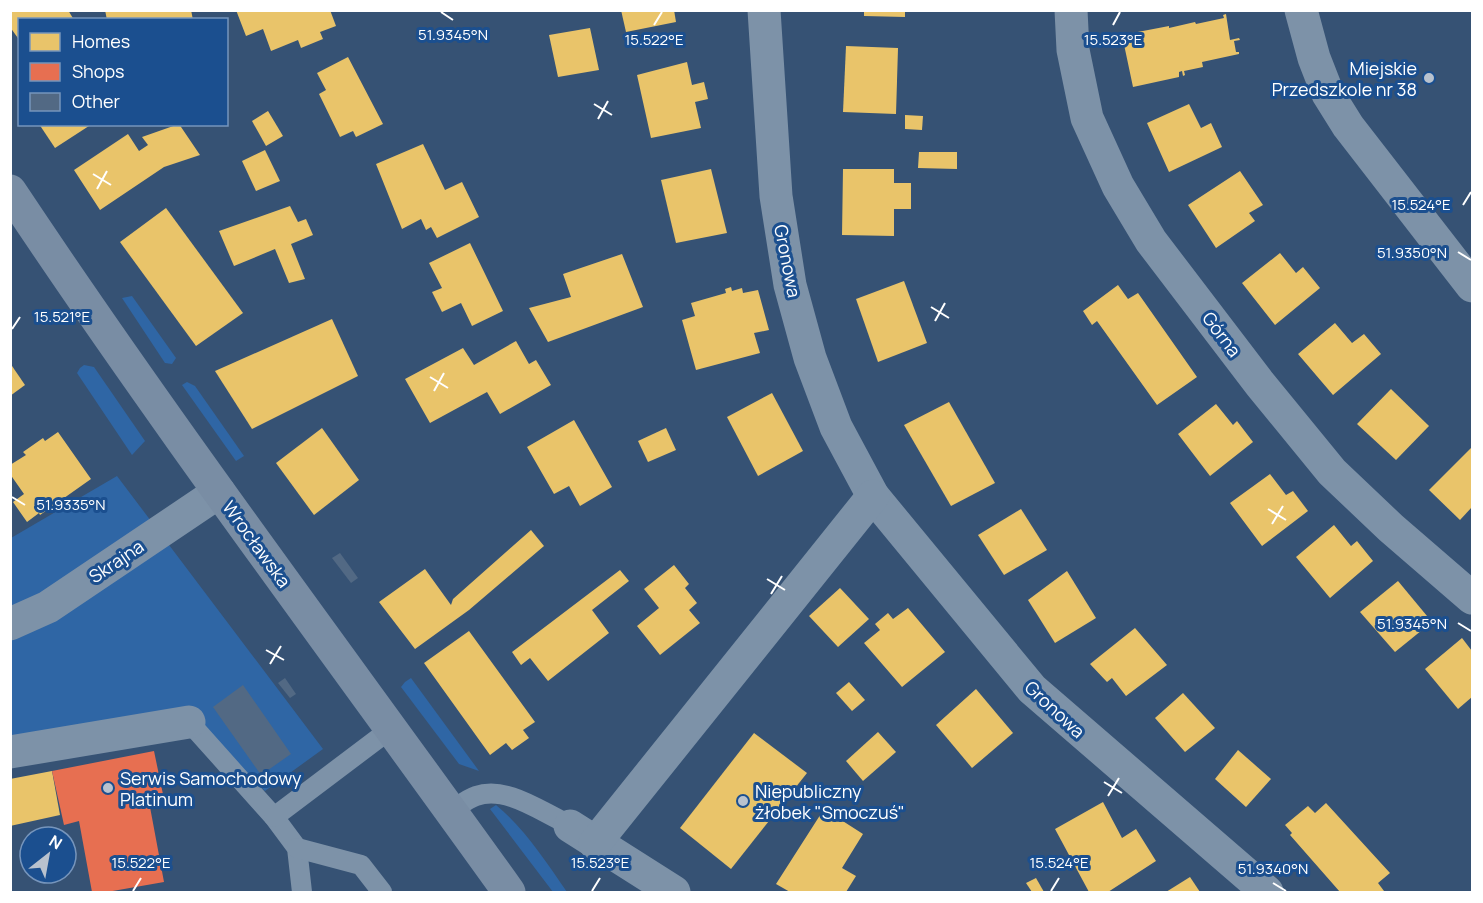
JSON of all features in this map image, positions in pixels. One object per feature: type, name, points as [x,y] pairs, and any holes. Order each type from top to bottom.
[{"type":"main road","name":"Wrocławska","points":[[10,191],[86,304],[219,492],[509,892]]},
{"type":"street","name":"Gronowa","points":[[764,10],[776,196],[790,285],[810,358],[836,427],[873,496],[1032,689],[1267,892]]},
{"type":"street","name":"Górna","points":[[1071,10],[1072,50],[1087,118],[1118,186],[1151,241],[1260,384],[1332,472],[1391,528],[1473,598]]},
{"type":"street","points":[[1301,10],[1314,58],[1333,102],[1348,126],[1473,285]]},
{"type":"street","name":"Skrajna","points":[[10,624],[48,607],[219,492]]},
{"type":"street","points":[[674,892],[576,830],[873,496]]},
{"type":"street","points":[[10,752],[189,722]]},
{"type":"lane","points":[[189,722],[274,817],[297,848],[302,892]]},
{"type":"lane","points":[[274,817],[392,728]]},
{"type":"lane","points":[[451,811],[474,796],[497,794],[521,802],[576,830]]},
{"type":"lane","points":[[297,848],[361,865],[382,892]]},
{"type":"shaded area","points":[[132,296],[176,358],[172,364],[165,363],[122,298]]},
{"type":"shaded area","points":[[84,365],[94,367],[145,441],[132,455],[77,373]]},
{"type":"shaded area","points":[[187,382],[195,386],[244,456],[236,461],[182,385]]},
{"type":"shaded area","points":[[117,476],[323,749],[265,791],[196,725],[11,756],[11,538]]},
{"type":"shaded area","points":[[411,678],[479,771],[459,764],[401,687]]},
{"type":"shaded area","points":[[496,805],[526,835],[567,892],[553,892],[490,809]]},
{"type":"building: Homes","points":[[10,10],[68,10],[73,18],[18,18],[18,38],[10,27]]},
{"type":"building: Homes","points":[[105,10],[191,10],[193,18],[107,18]]},
{"type":"building: Homes","points":[[236,10],[330,10],[336,26],[320,32],[323,39],[301,48],[298,40],[271,51],[263,29],[246,36]]},
{"type":"building: Homes","points":[[621,10],[674,10],[676,22],[626,32]]},
{"type":"building: Homes","points":[[864,10],[905,10],[905,17],[864,16]]},
{"type":"building: Homes","points":[[1226,14],[1230,40],[1239,38],[1240,40],[1234,41],[1236,52],[1239,54],[1202,62],[1203,67],[1184,71],[1183,76],[1182,71],[1179,72],[1179,77],[1133,87],[1122,35],[1195,22],[1196,24],[1224,18],[1223,15]]},
{"type":"building: Homes","points":[[590,28],[599,70],[558,77],[549,35]]},
{"type":"building: Homes","points":[[846,46],[898,48],[896,114],[843,112]]},
{"type":"building: Homes","points":[[348,57],[383,124],[356,137],[353,131],[340,137],[319,94],[326,90],[317,73]]},
{"type":"building: Homes","points":[[687,62],[692,85],[704,82],[708,99],[695,102],[701,128],[651,138],[637,75]]},
{"type":"building: Homes","points":[[1189,104],[1201,128],[1211,123],[1222,147],[1169,172],[1147,123]]},
{"type":"building: Homes","points":[[268,111],[283,136],[266,146],[252,121]]},
{"type":"building: Homes","points":[[905,115],[923,116],[922,130],[905,129]]},
{"type":"building: Homes","points":[[40,126],[89,126],[55,148]]},
{"type":"building: Homes","points":[[173,126],[180,126],[200,155],[164,167],[100,210],[74,170],[128,134],[139,151],[148,145],[142,137]]},
{"type":"building: Homes","points":[[423,144],[445,190],[462,182],[479,217],[437,238],[431,227],[426,230],[421,219],[402,229],[376,164]]},
{"type":"building: Homes","points":[[265,150],[280,181],[256,191],[242,161]]},
{"type":"building: Homes","points":[[919,152],[957,152],[957,169],[918,168]]},
{"type":"building: Homes","points":[[711,169],[727,233],[676,243],[661,180]]},
{"type":"building: Homes","points":[[843,169],[894,169],[894,183],[911,183],[911,209],[894,209],[894,236],[842,235]]},
{"type":"building: Homes","points":[[1240,171],[1263,205],[1249,213],[1255,221],[1216,248],[1188,205]]},
{"type":"building: Homes","points":[[290,206],[298,222],[306,219],[313,235],[291,244],[305,279],[289,283],[275,249],[234,266],[219,231]]},
{"type":"building: Homes","points":[[166,208],[243,313],[196,346],[120,242]]},
{"type":"building: Homes","points":[[470,243],[503,311],[472,326],[461,303],[442,312],[432,292],[442,288],[429,263]]},
{"type":"building: Homes","points":[[1280,253],[1296,273],[1303,267],[1320,288],[1275,325],[1242,283]]},
{"type":"building: Homes","points":[[622,254],[643,307],[548,342],[529,308],[571,297],[563,274]]},
{"type":"building: Homes","points":[[904,281],[927,343],[878,362],[856,299]]},
{"type":"building: Homes","points":[[1118,285],[1128,299],[1138,293],[1197,377],[1157,405],[1097,321],[1092,325],[1083,311]]},
{"type":"building: Homes","points":[[731,287],[732,291],[742,288],[743,293],[758,290],[769,330],[754,333],[760,353],[696,370],[682,320],[695,316],[691,303],[726,293],[725,289]]},
{"type":"building: Homes","points":[[332,319],[358,376],[252,429],[215,371]]},
{"type":"building: Homes","points":[[1335,323],[1352,343],[1364,334],[1381,354],[1333,395],[1298,354]]},
{"type":"building: Homes","points":[[516,341],[529,364],[536,360],[551,385],[500,414],[487,392],[430,423],[405,379],[463,348],[474,365]]},
{"type":"building: Homes","points":[[10,363],[25,385],[10,396]]},
{"type":"building: Homes","points":[[1391,389],[1429,426],[1396,460],[1357,424]]},
{"type":"building: Homes","points":[[772,393],[803,451],[758,476],[727,417]]},
{"type":"building: Homes","points":[[949,402],[995,483],[951,506],[904,425]]},
{"type":"building: Homes","points":[[1216,404],[1233,425],[1237,421],[1253,442],[1210,476],[1178,434]]},
{"type":"building: Homes","points":[[574,420],[612,487],[580,506],[569,486],[554,494],[527,447]]},
{"type":"building: Homes","points":[[322,428],[359,480],[314,515],[276,463]]},
{"type":"building: Homes","points":[[666,428],[676,450],[648,462],[638,441]]},
{"type":"building: Homes","points":[[58,432],[91,479],[27,522],[13,502],[24,494],[10,474],[10,465],[26,455],[23,452],[43,438],[45,441]]},
{"type":"building: Homes","points":[[1472,447],[1472,507],[1460,520],[1429,490]]},
{"type":"building: Homes","points":[[1270,474],[1286,495],[1293,491],[1308,511],[1262,546],[1230,503]]},
{"type":"building: Homes","points":[[1021,509],[1047,550],[1004,575],[978,535]]},
{"type":"building: Homes","points":[[1334,525],[1351,546],[1357,541],[1373,561],[1330,598],[1296,557]]},
{"type":"building: Homes","points":[[531,530],[544,546],[469,610],[415,649],[379,602],[425,569],[451,605],[453,599]]},
{"type":"building: Homes","points":[[674,565],[689,584],[685,588],[697,603],[689,610],[700,623],[660,655],[637,626],[659,608],[644,589]]},
{"type":"building: Homes","points":[[620,570],[629,581],[592,610],[609,633],[548,681],[530,658],[521,665],[512,652]]},
{"type":"building: Homes","points":[[1067,571],[1096,618],[1055,643],[1028,600]]},
{"type":"building: Homes","points":[[1398,581],[1432,622],[1395,652],[1360,612]]},
{"type":"building: Homes","points":[[840,588],[869,619],[838,647],[809,616]]},
{"type":"building: Homes","points":[[908,608],[945,652],[902,687],[864,643],[880,630],[875,624],[888,613],[893,619]]},
{"type":"building: Homes","points":[[1135,628],[1167,665],[1126,696],[1112,678],[1107,682],[1090,664]]},
{"type":"building: Homes","points":[[469,631],[535,722],[523,730],[529,738],[512,750],[506,743],[490,755],[424,663]]},
{"type":"building: Homes","points":[[1462,638],[1472,651],[1472,697],[1458,709],[1425,669]]},
{"type":"building: Homes","points":[[849,682],[865,700],[852,711],[836,693]]},
{"type":"building: Homes","points":[[976,689],[1013,733],[972,768],[936,725]]},
{"type":"building: Homes","points":[[1183,693],[1215,728],[1185,752],[1155,718]]},
{"type":"building: Homes","points":[[878,732],[896,752],[863,781],[846,761]]},
{"type":"building: Homes","name":"Niepubliczny żłobek \"Smoczuś\"","points":[[754,733],[807,773],[731,869],[680,828]]},
{"type":"building: Homes","points":[[1238,750],[1271,779],[1246,807],[1215,779]]},
{"type":"building: Homes","points":[[52,771],[60,815],[10,826],[10,779]]},
{"type":"building: Homes","points":[[1103,802],[1122,838],[1136,829],[1156,861],[1108,892],[1089,892],[1055,829]]},
{"type":"building: Homes","points":[[1326,803],[1390,873],[1378,883],[1384,891],[1340,892],[1290,835],[1292,833],[1285,825],[1308,806],[1315,813]]},
{"type":"building: Homes","points":[[824,809],[863,834],[842,868],[856,876],[846,892],[790,892],[776,884]]},
{"type":"building: Homes","points":[[1190,877],[1200,892],[1166,892]]},
{"type":"building: Homes","points":[[1036,878],[1044,892],[1032,892],[1026,883]]},
{"type":"building: Shops","points":[[154,751],[165,804],[150,807],[164,882],[107,892],[92,892],[79,821],[64,825],[52,771]]},
{"type":"building: Other","points":[[340,553],[358,578],[351,583],[332,558]]},
{"type":"building: Other","points":[[285,678],[296,694],[290,698],[278,683]]},
{"type":"building: Other","points":[[243,685],[291,754],[261,775],[213,707]]},
{"type":"place","name":"Miejskie Przedszkole nr 38","points":[[1429,78]]},
{"type":"place","name":"Serwis Samochodowy Platinum","points":[[108,788]]},
{"type":"place","name":"Niepubliczny żłobek \"Smoczuś\"","points":[[743,801]]}]
